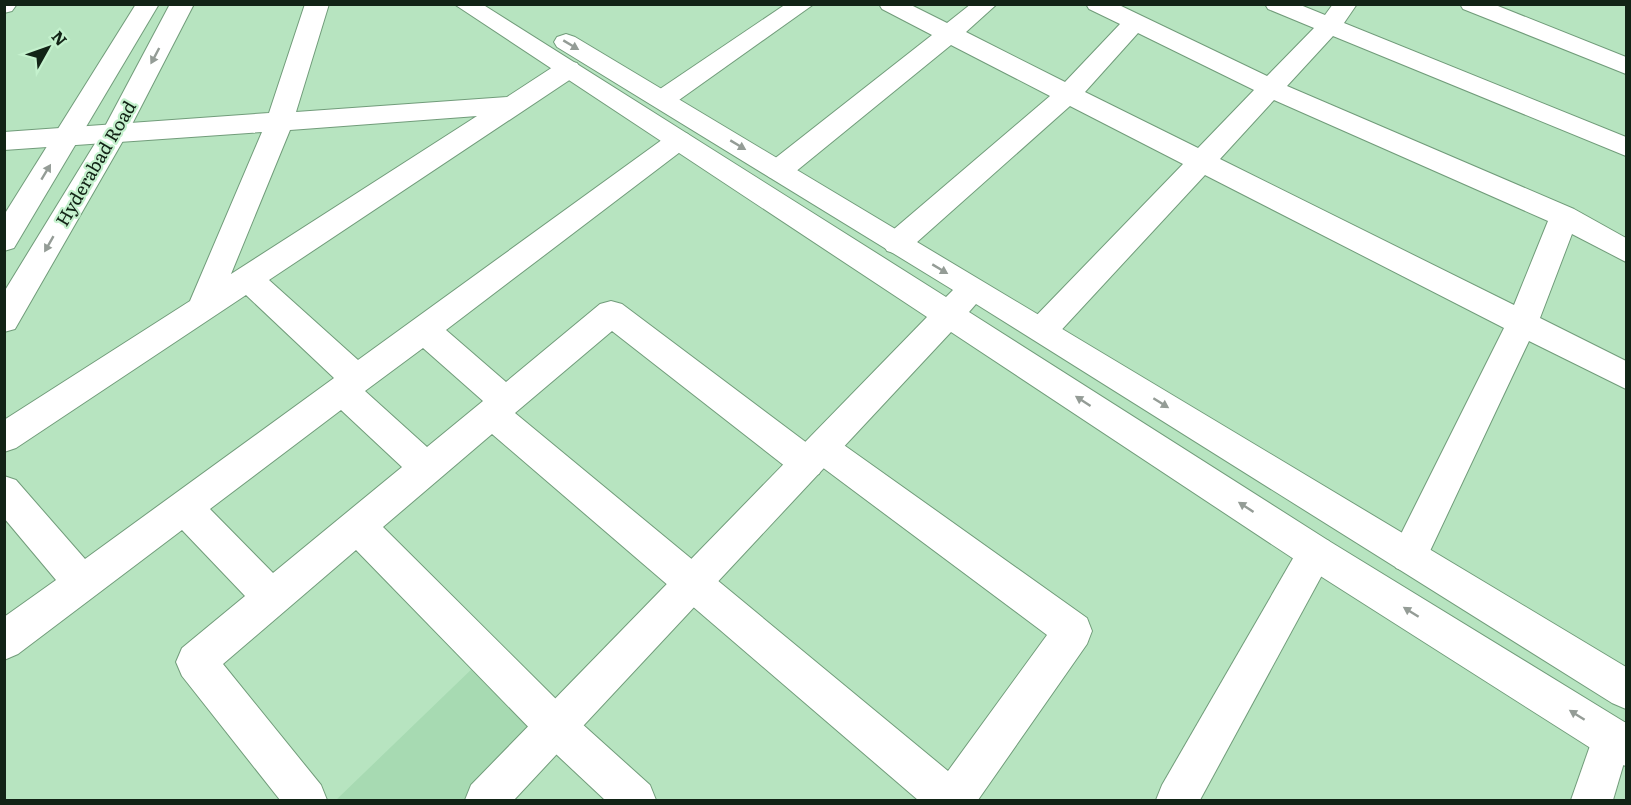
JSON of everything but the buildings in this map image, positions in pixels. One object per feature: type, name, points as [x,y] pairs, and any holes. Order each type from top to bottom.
[{"type":"street","name":"Hyderabad Road","points":[[4,240],[148,4]]},
{"type":"street","name":"Hyderabad Road","points":[[4,320],[115,132],[182,4]]},
{"type":"street","points":[[201,310],[280,121],[317,4]]},
{"type":"street","points":[[465,4],[949,314],[1316,553],[1619,741],[1593,801]]},
{"type":"street","points":[[502,4],[663,99],[897,243],[1044,329],[1626,689]]},
{"type":"street","points":[[663,99],[803,4]]},
{"type":"street","points":[[890,4],[1626,376]]},
{"type":"street","points":[[780,170],[986,4]]},
{"type":"street","points":[[1097,4],[1270,88],[1564,216],[1626,251]]},
{"type":"street","points":[[1276,4],[1626,147]]},
{"type":"street","points":[[1044,329],[1329,26],[1346,4]]},
{"type":"street","points":[[1471,4],[1626,66]]},
{"type":"street","points":[[897,243],[1068,94],[1135,22]]},
{"type":"street","points":[[4,438],[568,69]]},
{"type":"street","points":[[4,141],[516,105]]},
{"type":"street","points":[[4,641],[679,140]]},
{"type":"street","points":[[1409,556],[1522,323],[1564,216]]},
{"type":"street","points":[[249,279],[426,468]]},
{"type":"street","points":[[486,801],[973,288]]},
{"type":"street","points":[[306,801],[196,662],[498,407],[611,312],[1073,631],[952,801],[693,583],[498,407],[423,330]]},
{"type":"street","points":[[4,491],[82,583]]},
{"type":"street","points":[[184,507],[272,598]]},
{"type":"street","points":[[357,526],[556,727],[635,801]]},
{"type":"street","points":[[1177,801],[1316,553]]},
{"type":"shaded area","points":[[478,663],[540,727],[471,800],[336,800]]}]
